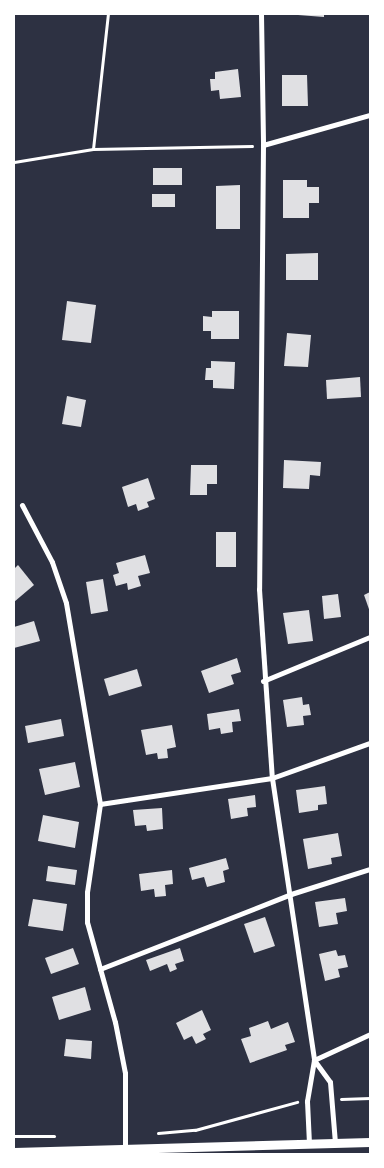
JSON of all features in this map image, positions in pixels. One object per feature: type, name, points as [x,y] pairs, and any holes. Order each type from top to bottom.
[{"type":"street","points":[[261,14],[263,146],[259,589],[263,681],[272,778],[291,894],[314,1060],[307,1101],[309,1144]]},
{"type":"street","points":[[263,146],[370,115]]},
{"type":"street","points":[[22,505],[52,562],[66,603],[100,804],[87,892],[87,922],[124,1073],[125,1150]]},
{"type":"street","points":[[263,681],[370,637]]},
{"type":"street","points":[[100,804],[272,778],[370,743]]},
{"type":"street","points":[[100,969],[291,894],[370,869]]},
{"type":"street","points":[[314,1060],[370,1034]]},
{"type":"street","points":[[314,1060],[330,1082],[333,1100],[335,1143]]},
{"type":"street","points":[[14,1152],[370,1142]]},
{"type":"path","points":[[93,149],[108,14]]},
{"type":"path","points":[[14,162],[93,149],[263,146]]},
{"type":"path","points":[[333,1100],[370,1098]]},
{"type":"path","points":[[195,1130],[259,1110],[307,1101]]},
{"type":"building","points":[[324,14],[324,17],[298,15]]},
{"type":"building","points":[[238,69],[241,97],[220,99],[219,90],[211,91],[210,79],[215,79],[215,72]]},
{"type":"building","points":[[282,75],[307,75],[308,106],[282,106]]},
{"type":"building","points":[[153,168],[182,168],[182,185],[153,185]]},
{"type":"building","points":[[283,180],[307,180],[307,187],[319,187],[319,203],[309,203],[309,218],[283,218]]},
{"type":"building","points":[[240,185],[240,229],[216,229],[216,186]]},
{"type":"building","points":[[152,194],[175,194],[175,207],[152,207]]},
{"type":"building","points":[[318,253],[318,280],[286,280],[286,254]]},
{"type":"building","points":[[67,301],[96,305],[91,343],[62,340]]},
{"type":"building","points":[[212,311],[239,311],[239,339],[211,339],[211,331],[203,331],[203,316],[212,317]]},
{"type":"building","points":[[287,333],[311,335],[308,367],[284,366]]},
{"type":"building","points":[[211,361],[235,362],[234,389],[213,388],[213,380],[205,380],[206,368],[211,368]]},
{"type":"building","points":[[360,377],[361,397],[327,399],[326,380]]},
{"type":"building","points":[[67,396],[86,400],[81,427],[62,424]]},
{"type":"building","points":[[284,460],[321,462],[320,476],[310,475],[309,489],[283,488]]},
{"type":"building","points":[[191,465],[217,465],[217,484],[207,484],[207,495],[190,495]]},
{"type":"building","points":[[148,478],[155,499],[147,502],[149,507],[138,511],[136,504],[128,507],[122,487]]},
{"type":"building","points":[[216,532],[236,532],[236,567],[216,567]]},
{"type":"building","points":[[145,555],[150,573],[138,576],[141,586],[128,590],[127,583],[116,586],[113,575],[119,573],[116,563]]},
{"type":"building","points":[[18,565],[34,585],[14,602],[14,569]]},
{"type":"building","points":[[103,579],[108,611],[91,614],[86,582]]},
{"type":"building","points":[[370,592],[370,612],[364,595]]},
{"type":"building","points":[[338,594],[341,617],[324,619],[322,596]]},
{"type":"building","points":[[309,610],[313,641],[288,644],[283,613]]},
{"type":"building","points":[[34,621],[40,641],[14,648],[14,627]]},
{"type":"building","points":[[237,658],[241,672],[231,675],[234,684],[209,693],[201,671]]},
{"type":"building","points":[[137,669],[142,686],[109,696],[104,679]]},
{"type":"building","points":[[302,697],[303,705],[309,704],[311,715],[303,716],[304,725],[287,727],[283,700]]},
{"type":"building","points":[[239,709],[241,721],[232,722],[233,732],[221,734],[220,728],[209,730],[207,714]]},
{"type":"building","points":[[61,719],[64,736],[28,743],[25,726]]},
{"type":"building","points":[[172,725],[176,747],[167,749],[168,758],[158,759],[157,753],[146,755],[141,730]]},
{"type":"building","points":[[75,762],[80,787],[45,795],[39,769]]},
{"type":"building","points":[[325,786],[327,804],[318,805],[318,810],[299,813],[296,790]]},
{"type":"building","points":[[255,795],[256,807],[247,808],[248,816],[231,819],[228,799]]},
{"type":"building","points":[[162,808],[163,829],[147,831],[146,825],[135,826],[133,810]]},
{"type":"building","points":[[43,815],[79,822],[75,848],[38,841]]},
{"type":"building","points":[[338,833],[342,856],[331,858],[332,864],[308,869],[303,839]]},
{"type":"building","points":[[226,858],[229,869],[223,871],[225,882],[207,887],[204,877],[192,880],[189,868]]},
{"type":"building","points":[[48,866],[77,870],[75,885],[46,881]]},
{"type":"building","points":[[172,870],[173,884],[165,885],[166,896],[155,897],[154,889],[141,891],[139,874]]},
{"type":"building","points":[[345,898],[347,911],[336,913],[338,924],[319,927],[315,902]]},
{"type":"building","points":[[33,899],[67,904],[63,931],[28,926]]},
{"type":"building","points":[[265,917],[275,946],[254,953],[244,924]]},
{"type":"building","points":[[73,948],[79,964],[51,974],[45,958]]},
{"type":"building","points":[[180,948],[184,961],[175,964],[177,969],[170,972],[167,964],[150,971],[146,960]]},
{"type":"building","points":[[336,950],[338,956],[345,955],[348,967],[338,969],[340,977],[325,981],[319,954]]},
{"type":"building","points":[[85,987],[91,1010],[59,1020],[52,997]]},
{"type":"building","points":[[202,1010],[211,1030],[203,1034],[206,1039],[196,1044],[192,1036],[184,1040],[176,1023]]},
{"type":"building","points":[[268,1021],[271,1029],[288,1022],[295,1042],[285,1045],[287,1050],[250,1063],[241,1039],[251,1036],[249,1028]]},
{"type":"building","points":[[66,1039],[92,1041],[91,1059],[64,1056]]}]
